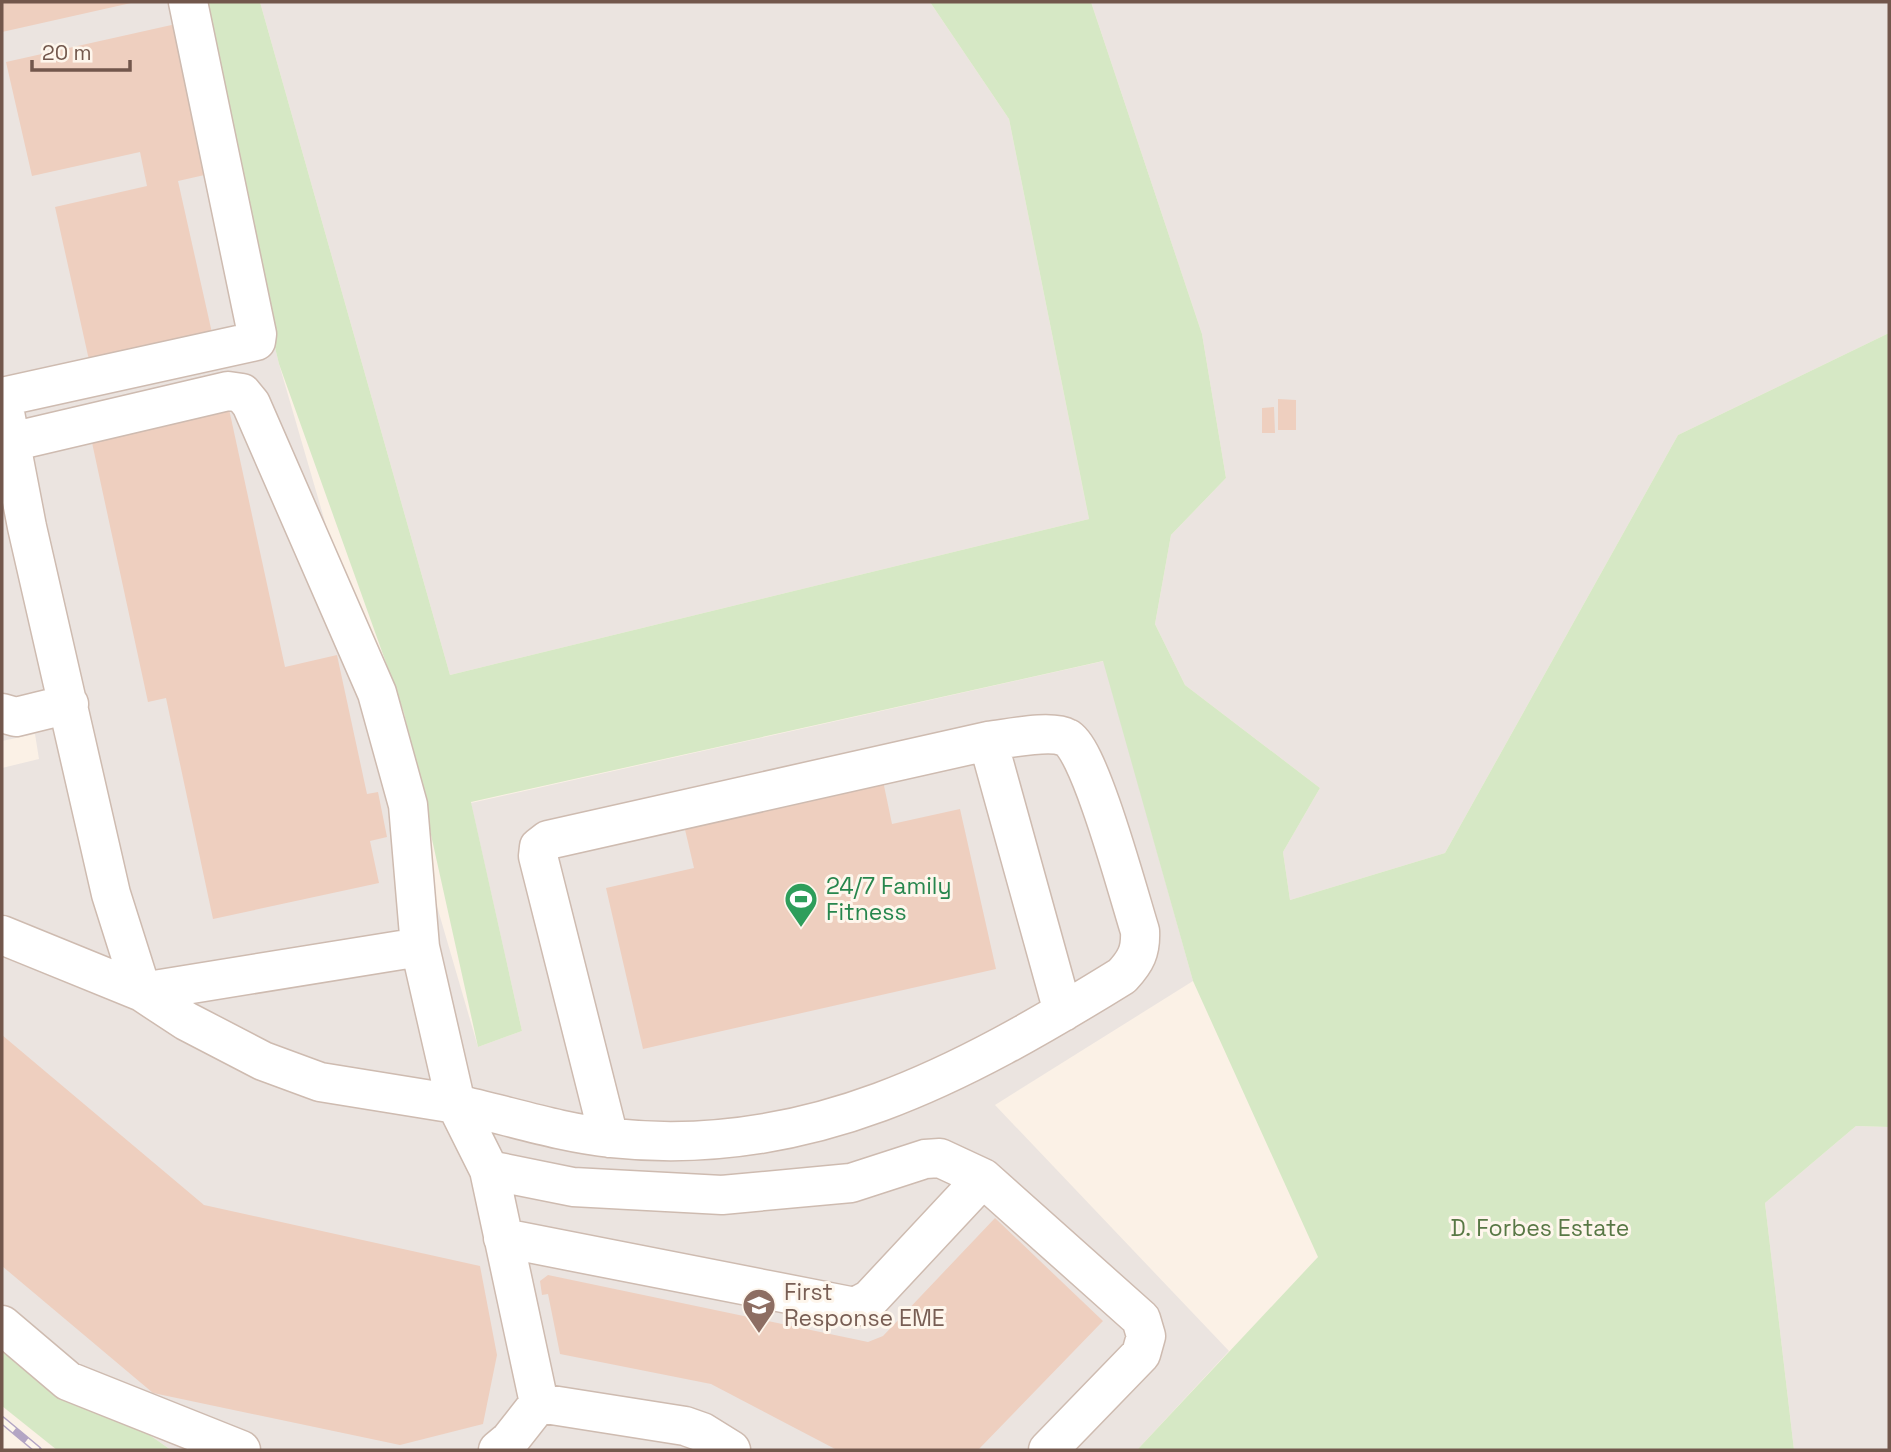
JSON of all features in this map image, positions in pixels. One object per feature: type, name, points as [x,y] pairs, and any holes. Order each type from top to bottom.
[{"type":"street","points":[[142,992],[111,894],[69,704],[14,531],[11,442],[2,397],[256,341],[257,334],[188,2]]},
{"type":"street","points":[[11,442],[228,391],[242,393],[251,404],[377,693],[408,805],[420,947],[456,1104],[489,1170],[538,1403],[510,1440],[498,1450]]},
{"type":"street","points":[[2,713],[16,717],[69,704]]},
{"type":"street","points":[[2,935],[142,992],[186,1021],[263,1061],[320,1082],[456,1104],[609,1138],[681,1142],[775,1134],[835,1119],[901,1096],[967,1066],[1122,976],[1139,954],[1140,931],[1088,769],[1074,744],[1068,738],[1053,734],[988,741],[548,840],[539,847],[538,856],[609,1138]]},
{"type":"street","points":[[988,741],[1063,1012]]},
{"type":"street","points":[[142,992],[420,947]]},
{"type":"street","points":[[489,1170],[573,1186],[722,1195],[851,1183],[925,1159],[940,1158],[983,1178],[1141,1318],[1146,1336],[1141,1354],[1048,1450]]},
{"type":"street","points":[[503,1238],[855,1307],[870,1298],[983,1178]]},
{"type":"street","points":[[2,1325],[68,1381],[241,1450]]},
{"type":"street","points":[[538,1403],[685,1426],[702,1432],[731,1450]]},
{"type":"shaded area","points":[[2,2],[191,2],[279,364],[478,1047],[522,1031],[471,803],[1104,661],[1193,981],[995,1105],[1229,1351],[1137,1450],[171,1450],[2,1332],[2,768],[39,759],[35,734],[2,741]]},
{"type":"shaded area","points":[[260,2],[930,2],[1009,119],[1089,519],[450,675]]},
{"type":"shaded area","points":[[1091,2],[1889,2],[1889,333],[1678,435],[1445,853],[1290,900],[1283,852],[1320,788],[1185,685],[1155,624],[1171,535],[1226,478],[1202,334]]},
{"type":"shaded area","points":[[1856,1126],[1889,1127],[1889,1450],[1794,1450],[1765,1203]]},
{"type":"green space","name":"D. Forbes Estate","points":[[191,2],[260,2],[450,675],[1089,519],[1009,119],[930,2],[1091,2],[1202,334],[1226,478],[1171,535],[1155,624],[1185,685],[1320,788],[1283,852],[1290,900],[1445,853],[1678,435],[1889,333],[1889,1127],[1856,1126],[1765,1203],[1794,1450],[1137,1450],[1318,1257],[1193,981],[1103,661],[471,802],[522,1031],[478,1047],[404,713],[279,364]]},
{"type":"green space","points":[[2,1332],[171,1450],[57,1450],[2,1406]]},
{"type":"building","points":[[2,2],[131,2],[131,3],[2,32]]},
{"type":"building","points":[[176,24],[209,174],[178,181],[212,333],[89,360],[55,207],[147,186],[140,152],[32,176],[6,62]]},
{"type":"building","points":[[1278,399],[1296,400],[1296,430],[1278,430]]},
{"type":"building","points":[[1274,407],[1275,433],[1262,433],[1262,408]]},
{"type":"building","points":[[229,409],[285,667],[337,655],[367,794],[378,792],[387,837],[370,841],[379,883],[213,919],[166,698],[148,702],[91,438]]},
{"type":"building","name":"24/7 Family Fitness","points":[[882,776],[892,824],[960,809],[996,969],[643,1049],[606,888],[694,868],[683,821]]},
{"type":"building","points":[[2,1035],[204,1205],[480,1266],[497,1355],[483,1424],[400,1445],[153,1393],[2,1266]]},
{"type":"building","points":[[995,1218],[1103,1321],[978,1450],[837,1450],[711,1384],[560,1354],[548,1294],[542,1295],[540,1281],[548,1275],[868,1342],[883,1336]]},
{"type":"railway","points":[[2,1420],[38,1450]]},
{"type":"place","name":"24/7 Family Fitness","points":[[801,929]]},
{"type":"place","name":"First Response EME","points":[[759,1335]]}]
